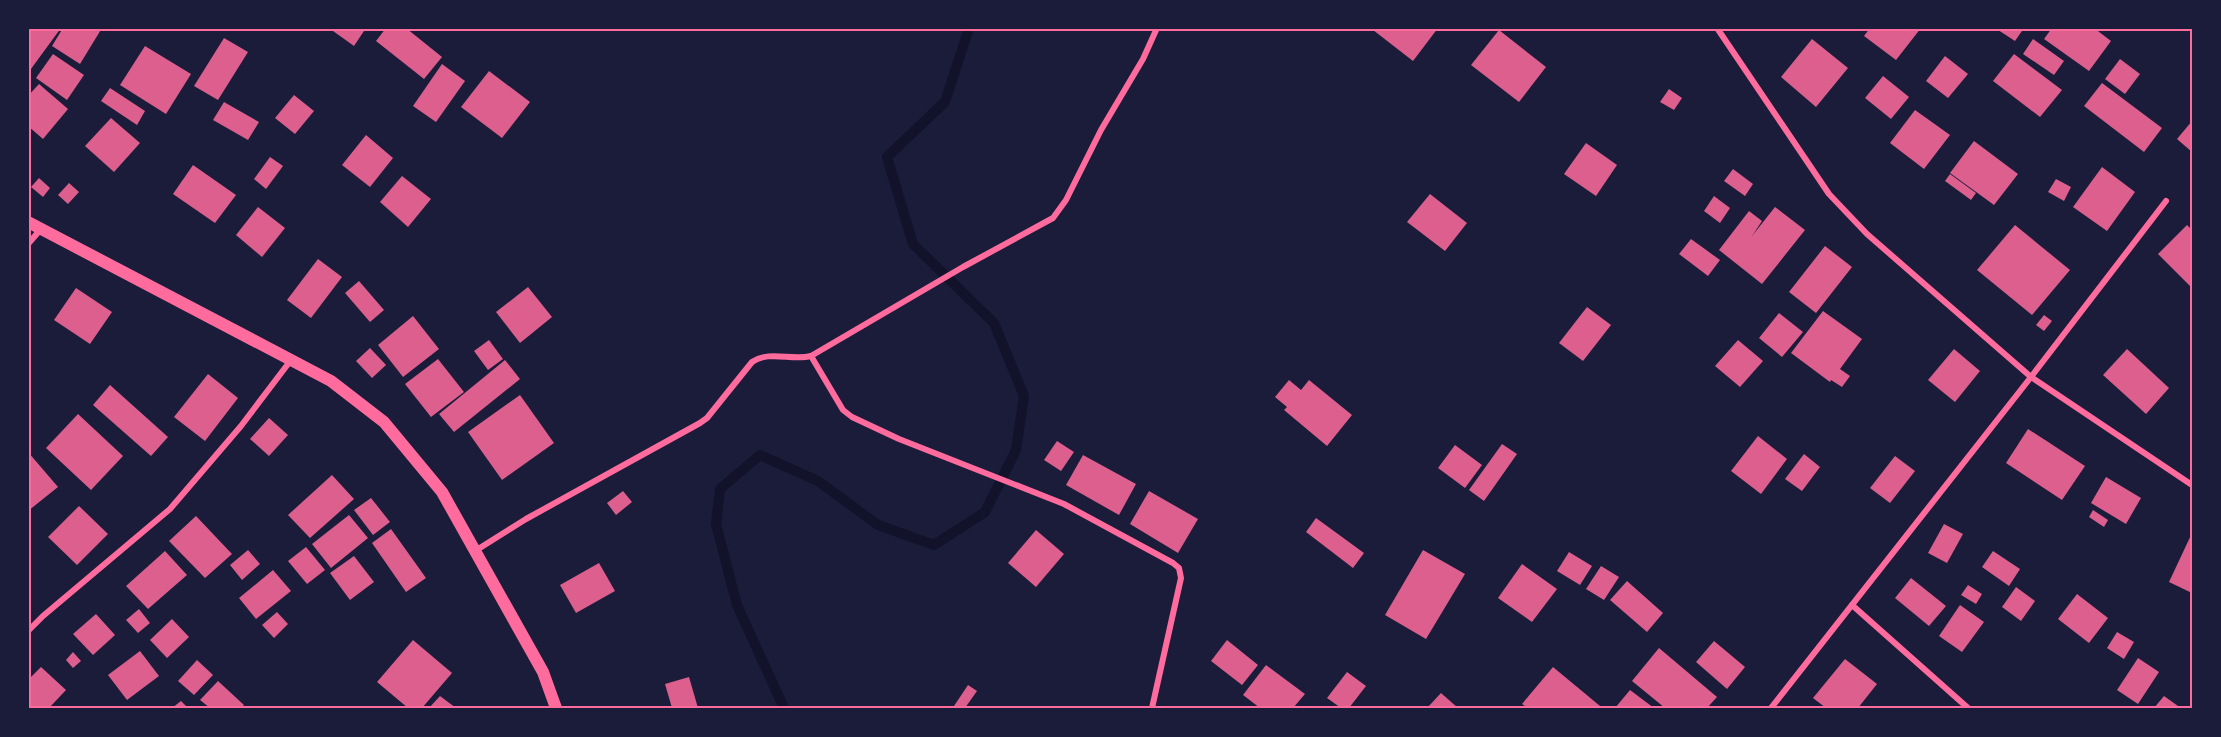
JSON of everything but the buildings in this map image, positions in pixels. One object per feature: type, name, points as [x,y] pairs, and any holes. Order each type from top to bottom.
[{"type":"main road","points":[[28,222],[331,381],[384,422],[442,492],[543,672],[556,708]]},
{"type":"street","points":[[475,551],[525,519],[700,423],[707,418],[752,362],[758,358],[764,356],[801,359],[811,356],[926,288],[1053,218],[1060,211],[1101,130],[1143,59],[1157,28]]},
{"type":"street","points":[[1717,28],[1829,194],[1867,234],[2031,377],[2193,485]]},
{"type":"street","points":[[1771,708],[2166,201]]},
{"type":"street","points":[[28,244],[42,229]]},
{"type":"street","points":[[811,356],[843,410],[852,417],[898,439],[1064,504],[1179,568],[1181,578],[1152,708]]},
{"type":"street","points":[[28,631],[170,509],[241,426],[291,360]]},
{"type":"street","points":[[1852,605],[1968,708]]},
{"type":"waterway","points":[[784,708],[737,605],[716,524],[720,489],[760,455],[818,481],[878,525],[934,545],[985,512],[1016,450],[1024,396],[994,323],[913,244],[887,157],[945,102],[969,28]]}]
